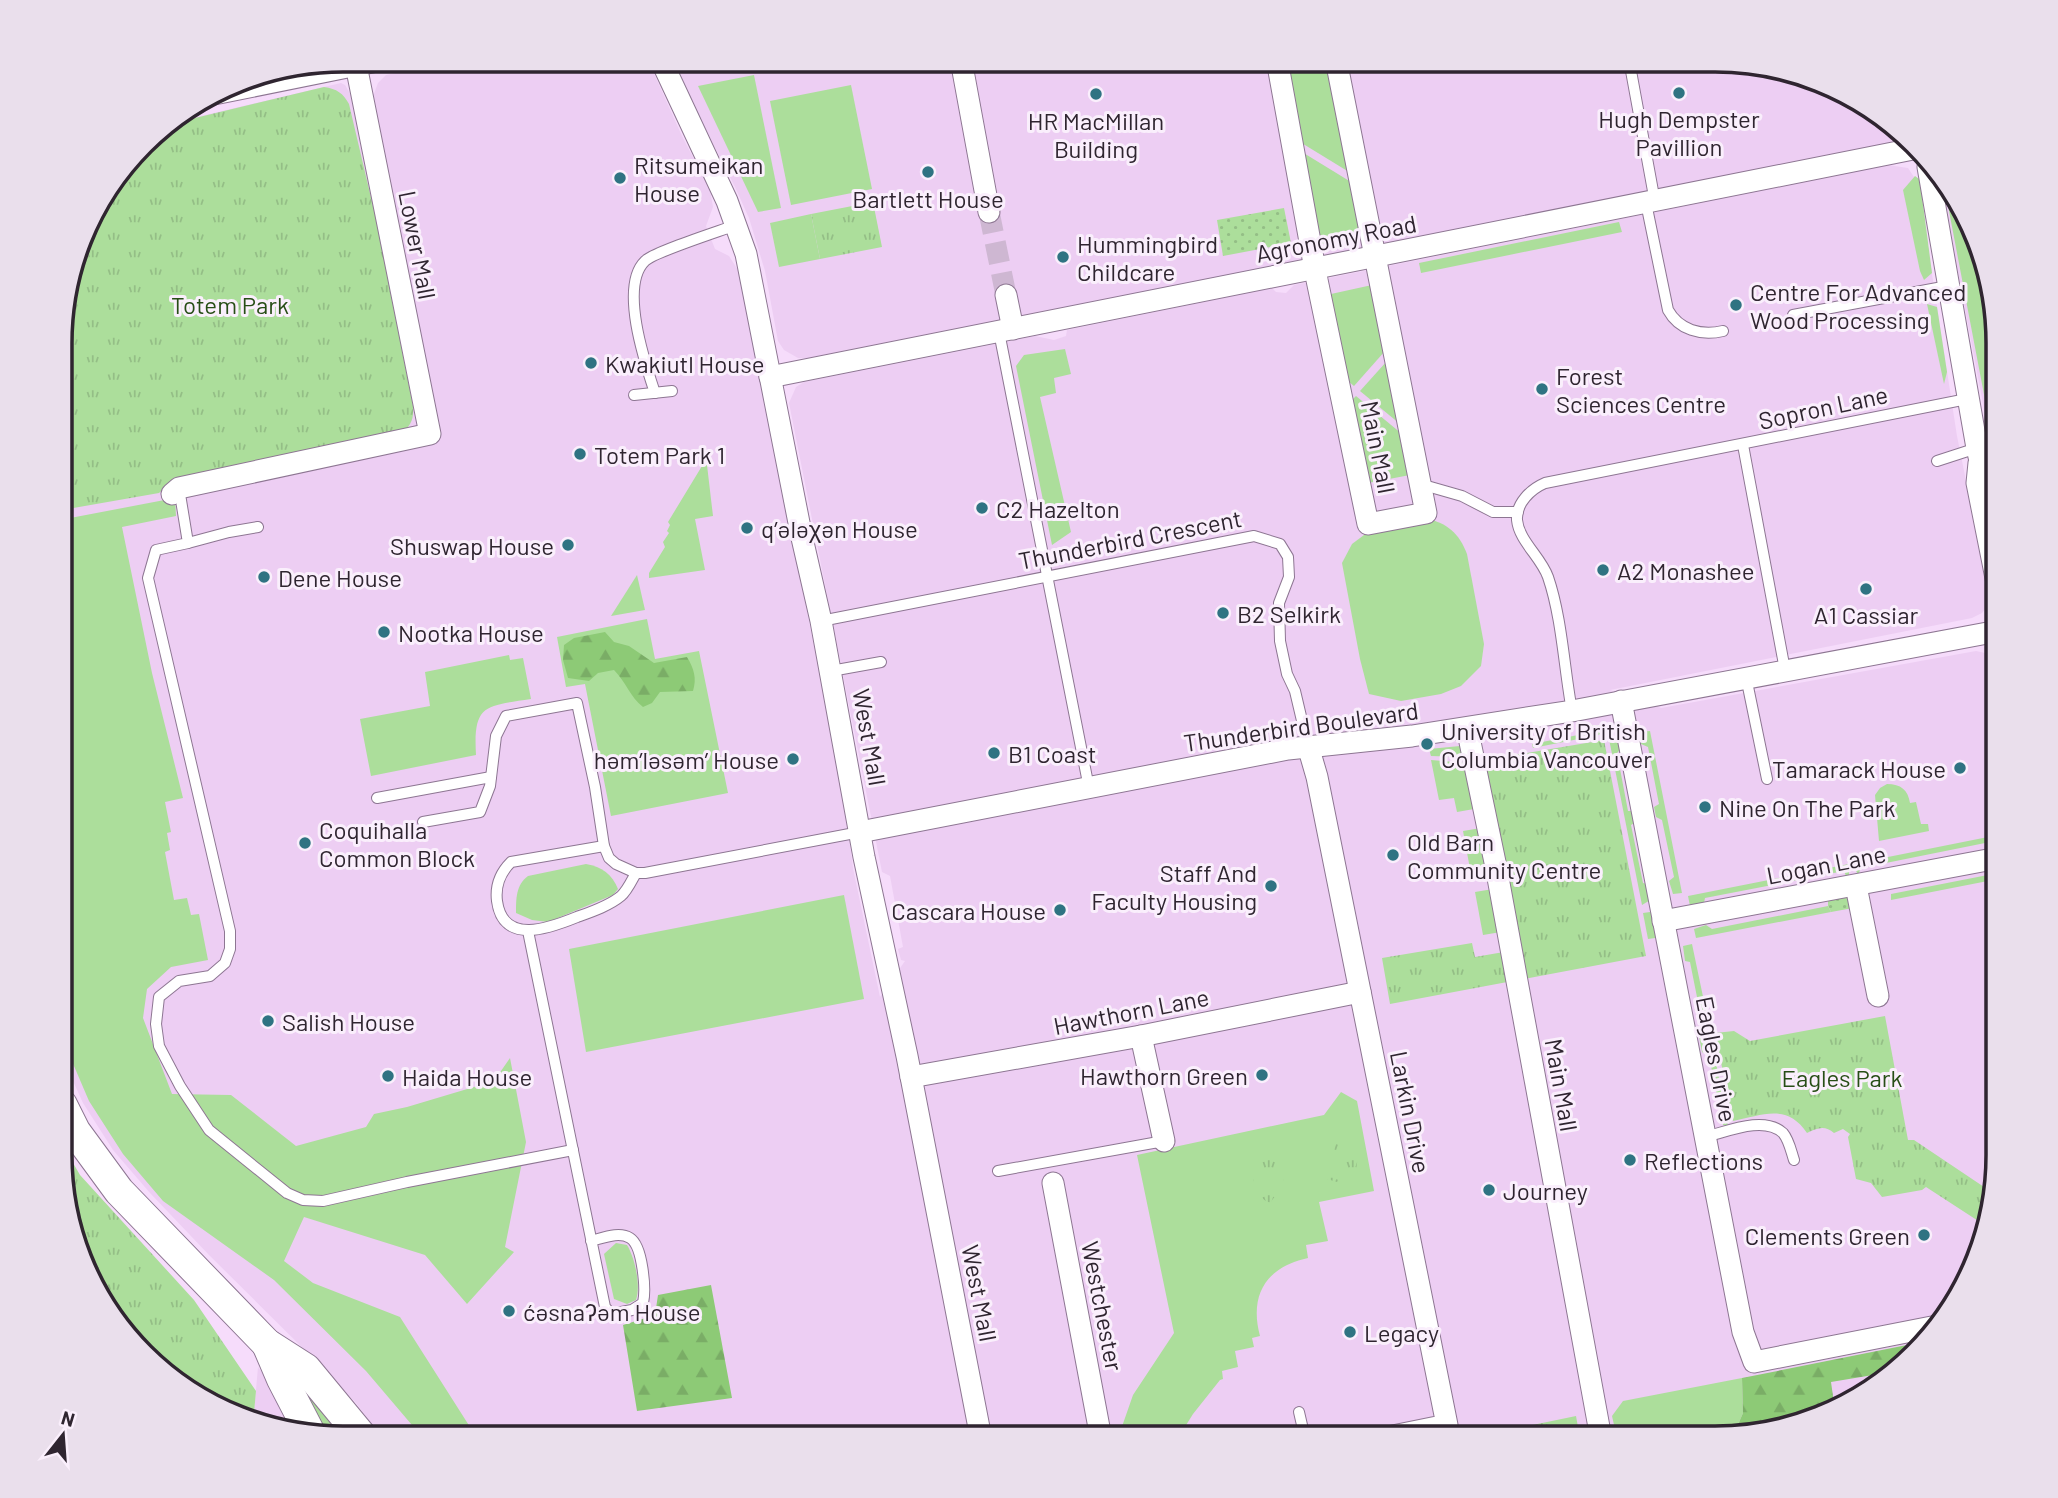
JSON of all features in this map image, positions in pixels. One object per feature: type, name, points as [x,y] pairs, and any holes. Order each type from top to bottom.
[{"type":"street","name":"Lower Mall","points":[[176,491],[430,435],[357,72]]},
{"type":"street","name":"West Mall","points":[[666,72],[736,225],[746,254],[770,377],[811,537],[821,621],[860,832],[979,1426]]},
{"type":"street","points":[[963,72],[989,212]]},
{"type":"street","name":"Main Mall","points":[[1279,72],[1368,524],[1426,513],[1338,72]]},
{"type":"street","name":"Agronomy Road","points":[[770,377],[1906,150]]},
{"type":"street","points":[[1930,178],[1978,454],[1977,482],[1986,528]]},
{"type":"street","points":[[1006,295],[1006,330]]},
{"type":"street","points":[[1978,454],[1986,470]]},
{"type":"street","name":"Thunderbird Boulevard","points":[[860,832],[1308,747],[1412,736],[1572,711],[1986,633]]},
{"type":"street","name":"Eagles Drive","points":[[1621,701],[1743,1332],[1754,1362],[1923,1329]]},
{"type":"street","name":"Main Mall","points":[[1470,742],[1599,1426]]},
{"type":"street","name":"Larkin Drive","points":[[1308,747],[1317,777],[1447,1425],[1442,1426]]},
{"type":"street","name":"Logan Lane","points":[[1663,921],[1986,860]]},
{"type":"street","points":[[1856,886],[1878,996]]},
{"type":"street","name":"Hawthorn Lane","points":[[911,1077],[1141,1036],[1360,992]]},
{"type":"street","points":[[1141,1036],[1164,1141]]},
{"type":"street","points":[[72,1125],[119,1191],[267,1344],[306,1369],[353,1426]]},
{"type":"street","name":"Westchester","points":[[1053,1183],[1099,1426]]},
{"type":"street","points":[[267,1344],[305,1424]]},
{"type":"lane","points":[[1631,72],[1668,310],[1675,324],[1692,330],[1713,333],[1723,331]]},
{"type":"lane","points":[[655,393],[642,353],[634,276],[646,259],[736,225]]},
{"type":"lane","points":[[1793,315],[1948,285]]},
{"type":"lane","points":[[1006,330],[1047,576],[1089,788]]},
{"type":"lane","points":[[634,396],[672,391]]},
{"type":"lane","name":"Sopron Lane","points":[[1518,512],[1526,497],[1545,483],[1967,398]]},
{"type":"lane","points":[[1743,445],[1785,670]]},
{"type":"lane","points":[[1937,461],[1978,454]]},
{"type":"lane","points":[[1420,484],[1462,496],[1493,512],[1518,512],[1520,530],[1548,575],[1572,711]]},
{"type":"lane","points":[[176,491],[188,543]]},
{"type":"lane","points":[[258,527],[156,550],[148,578],[230,931],[230,948],[225,963],[209,976],[179,981],[159,997],[156,1024],[159,1046],[195,1111],[209,1130],[287,1193],[303,1200],[315,1201],[573,1150]]},
{"type":"lane","name":"Thunderbird Crescent","points":[[821,621],[1254,536],[1280,544],[1288,557],[1289,577],[1277,616],[1287,674],[1308,747]]},
{"type":"lane","points":[[831,671],[881,662]]},
{"type":"lane","points":[[1746,677],[1767,779]]},
{"type":"lane","points":[[423,822],[480,812],[490,786],[496,736],[506,716],[577,703],[595,787],[604,846],[609,858],[616,864],[636,873],[860,832]]},
{"type":"lane","points":[[377,798],[491,777]]},
{"type":"lane","points":[[604,846],[511,862],[500,875],[497,887],[497,903],[504,920],[514,927],[528,931],[550,928],[590,912],[622,895],[636,873]]},
{"type":"lane","points":[[528,931],[591,1241],[605,1307],[611,1314],[632,1310],[643,1303],[646,1290],[637,1247],[630,1238],[616,1235],[591,1241]]},
{"type":"lane","points":[[1705,1138],[1753,1125],[1767,1126],[1782,1132],[1794,1160]]},
{"type":"lane","points":[[998,1171],[1164,1141]]},
{"type":"lane","points":[[1299,1412],[1302,1426]]},
{"type":"shaded area","name":"University of British Columbia Vancouver","points":[[400,72],[653,72],[710,190],[713,207],[706,226],[715,249],[729,256],[738,270],[845,799],[853,868],[880,997],[905,961],[901,960],[898,949],[903,947],[890,876],[882,872],[789,403],[796,387],[804,382],[1035,336],[1054,340],[1066,336],[1067,330],[1272,288],[1276,292],[1286,293],[1294,285],[1888,165],[1908,168],[1918,183],[1957,436],[1986,580],[1986,608],[1972,618],[1610,690],[1661,708],[1976,651],[1986,654],[1986,1173],[1981,1208],[1966,1259],[1941,1306],[1919,1334],[1894,1359],[1866,1381],[1819,1406],[1768,1421],[1733,1426],[373,1426],[330,1375],[150,1193],[113,1150],[83,1103],[72,1079],[72,325],[77,290],[92,239],[117,192],[139,164],[164,139],[190,119],[341,83],[352,97],[417,417],[436,413],[372,99],[378,83],[386,75]]},
{"type":"shaded area","points":[[680,72],[1733,72],[1768,77],[1819,92],[1866,117],[1895,140],[1889,143],[798,358],[784,350],[778,341],[765,271],[749,218],[687,92]]},
{"type":"shaded area","points":[[1944,196],[1966,239],[1981,290],[1986,325],[1986,417]]},
{"type":"shaded area","points":[[258,1367],[275,1389],[292,1421],[254,1411]]},
{"type":"green space","points":[[1286,72],[1329,72],[1349,172],[1300,142]]},
{"type":"green space","points":[[754,75],[781,208],[758,212],[698,86]]},
{"type":"green space","points":[[851,85],[872,189],[791,205],[770,101]]},
{"type":"green space","name":"Totem Park","points":[[324,87],[339,92],[344,97],[349,104],[376,219],[413,406],[412,419],[409,426],[399,434],[174,478],[159,493],[72,508],[72,325],[86,256],[117,192],[151,151],[189,120]]},
{"type":"green space","points":[[1302,152],[1351,182],[1362,236],[1321,244]]},
{"type":"green space","points":[[1915,176],[1919,179],[1921,189],[1932,273],[1924,280],[1903,190]]},
{"type":"green space","points":[[873,202],[882,247],[820,259],[811,214]]},
{"type":"green space","points":[[1947,203],[1966,239],[1981,290],[1986,325],[1986,405]]},
{"type":"green space","points":[[1284,208],[1291,243],[1223,256],[1217,220]]},
{"type":"green space","points":[[811,214],[820,259],[779,267],[770,223]]},
{"type":"green space","points":[[1619,222],[1622,232],[1421,273],[1419,263]]},
{"type":"green space","points":[[1372,285],[1385,351],[1354,386],[1348,381],[1331,294]]},
{"type":"green space","points":[[1927,304],[1937,307],[1947,372],[1944,384]]},
{"type":"green space","points":[[1065,349],[1071,374],[1054,378],[1056,393],[1040,397],[1071,532],[1052,545],[1016,366],[1024,355]]},
{"type":"green space","points":[[1387,361],[1400,424],[1360,391]]},
{"type":"green space","points":[[1356,396],[1402,434],[1410,475],[1368,483],[1352,400]]},
{"type":"green space","points":[[707,465],[713,516],[695,519],[705,570],[649,578],[649,573],[665,547],[663,542],[669,533],[668,522],[702,466]]},
{"type":"green space","points":[[175,498],[176,516],[122,527],[152,673],[183,798],[165,802],[171,832],[167,833],[170,850],[165,852],[174,900],[187,898],[191,915],[199,914],[208,960],[171,967],[147,989],[143,1018],[172,1094],[231,1095],[296,1146],[366,1127],[374,1114],[494,1081],[510,1058],[526,1142],[505,1247],[514,1252],[467,1304],[425,1255],[304,1217],[284,1261],[313,1283],[400,1317],[469,1426],[413,1426],[366,1371],[274,1280],[163,1201],[123,1154],[89,1101],[72,1061],[72,518]]},
{"type":"green space","points":[[1425,518],[1451,530],[1467,554],[1484,644],[1481,666],[1461,686],[1441,694],[1401,701],[1369,694],[1342,563],[1352,544],[1372,529]]},
{"type":"green space","points":[[637,575],[645,610],[611,616]]},
{"type":"green space","points":[[647,619],[655,659],[699,651],[728,793],[611,816],[585,684],[566,687],[557,637]]},
{"type":"green space","points":[[605,632],[614,642],[629,646],[654,663],[687,657],[694,674],[693,691],[660,692],[652,703],[643,707],[614,670],[598,673],[589,681],[568,678],[563,660],[564,645],[574,638]]},
{"type":"green space","points":[[509,655],[510,660],[523,658],[531,699],[485,710],[477,726],[476,755],[371,776],[360,719],[430,706],[425,672]]},
{"type":"green space","points":[[1591,725],[1601,725],[1602,731],[1599,735],[1533,748],[1532,744],[1578,735]]},
{"type":"green space","points":[[1650,731],[1682,893],[1673,894],[1669,881],[1674,877],[1662,820],[1656,817],[1654,807],[1659,804],[1648,747],[1641,744],[1641,732]]},
{"type":"green space","points":[[1618,737],[1621,749],[1617,753],[1628,811],[1633,811],[1636,822],[1631,825],[1643,883],[1647,884],[1652,899],[1642,905],[1609,739]]},
{"type":"green space","points":[[1604,740],[1646,956],[1390,1004],[1382,958],[1472,943],[1475,957],[1521,949],[1492,809],[1485,760]]},
{"type":"green space","points":[[1460,746],[1462,757],[1431,756],[1429,749]]},
{"type":"green space","points":[[1431,760],[1467,763],[1474,809],[1457,812],[1454,798],[1439,800]]},
{"type":"green space","points":[[1887,784],[1900,787],[1906,791],[1910,803],[1916,802],[1921,824],[1928,824],[1929,831],[1879,841],[1875,795]]},
{"type":"green space","points":[[1481,828],[1489,870],[1471,874],[1463,831]]},
{"type":"green space","points":[[1986,837],[1986,843],[1861,868],[1858,875],[1853,864]]},
{"type":"green space","points":[[586,864],[602,869],[609,875],[618,889],[613,895],[548,922],[532,920],[516,913],[519,888],[528,876]]},
{"type":"green space","points":[[1849,864],[1849,876],[1846,876],[1844,871],[1705,898],[1704,903],[1690,906],[1688,896]]},
{"type":"green space","points":[[1986,875],[1986,881],[1891,900],[1891,894]]},
{"type":"green space","points":[[1493,889],[1501,932],[1483,935],[1475,892]]},
{"type":"green space","points":[[844,895],[864,999],[586,1052],[569,949]]},
{"type":"green space","points":[[1848,896],[1853,908],[1831,912],[1828,900]]},
{"type":"green space","points":[[1828,906],[1831,912],[1696,938],[1694,929],[1706,925],[1712,929]]},
{"type":"green space","points":[[1643,913],[1655,914],[1659,934],[1648,939]]},
{"type":"green space","points":[[1692,944],[1706,1011],[1694,1010],[1699,1007],[1690,962],[1685,961],[1683,946]]},
{"type":"green space","name":"Eagles Park","points":[[1885,1016],[1908,1140],[1914,1140],[1984,1187],[1978,1221],[1926,1187],[1882,1197],[1871,1183],[1856,1179],[1848,1137],[1850,1134],[1843,1129],[1834,1133],[1821,1128],[1807,1133],[1783,1114],[1764,1114],[1733,1121],[1715,1033],[1734,1031],[1750,1041]]},
{"type":"green space","points":[[1710,1031],[1728,1126],[1723,1125],[1709,1056],[1702,1052],[1699,1036]]},
{"type":"green space","points":[[1341,1092],[1357,1101],[1374,1191],[1319,1202],[1328,1241],[1306,1245],[1308,1258],[1281,1268],[1264,1285],[1257,1308],[1260,1336],[1252,1338],[1254,1347],[1235,1351],[1238,1367],[1222,1371],[1223,1379],[1186,1426],[1122,1426],[1133,1395],[1174,1333],[1137,1155],[1324,1115]]},
{"type":"green space","points":[[1337,1138],[1348,1142],[1358,1156],[1356,1170],[1347,1181],[1327,1179],[1323,1170]]},
{"type":"green space","points":[[1262,1153],[1276,1161],[1284,1184],[1270,1203],[1259,1195],[1254,1185],[1254,1160]]},
{"type":"green space","points":[[72,1161],[80,1175],[194,1300],[256,1391],[254,1411],[239,1406],[192,1381],[164,1359],[139,1334],[117,1306],[92,1259],[77,1208]]},
{"type":"green space","points":[[616,1243],[627,1245],[636,1272],[636,1300],[627,1304],[614,1299],[604,1254]]},
{"type":"green space","points":[[711,1285],[732,1398],[637,1411],[623,1325],[655,1315],[658,1295]]},
{"type":"green space","points":[[1909,1345],[1874,1375],[1831,1382],[1833,1399],[1819,1406],[1785,1417],[1738,1425],[1743,1413],[1742,1378]]},
{"type":"green space","points":[[287,1367],[339,1426],[320,1425]]},
{"type":"green space","points":[[1742,1378],[1743,1413],[1738,1425],[1614,1426],[1612,1416],[1623,1401]]},
{"type":"green space","points":[[1576,1416],[1578,1426],[1528,1426]]},
{"type":"tunnel","points":[[989,212],[1006,295]]},
{"type":"place","name":"Hugh Dempster Pavillion","points":[[1679,93]]},
{"type":"place","name":"HR MacMillan Building","points":[[1096,94]]},
{"type":"place","name":"Bartlett House","points":[[928,172]]},
{"type":"place","name":"Ritsumeikan House","points":[[620,178]]},
{"type":"place","name":"Hummingbird Childcare","points":[[1063,257]]},
{"type":"place","name":"Centre For Advanced Wood Processing","points":[[1736,305]]},
{"type":"place","name":"Kwakiutl House","points":[[591,363]]},
{"type":"place","name":"Forest Sciences Centre","points":[[1542,389]]},
{"type":"place","name":"Totem Park 1","points":[[580,454]]},
{"type":"place","name":"C2 Hazelton","points":[[982,508]]},
{"type":"place","name":"q’ələχən House","points":[[747,528]]},
{"type":"place","name":"Shuswap House","points":[[568,545]]},
{"type":"place","name":"A2 Monashee","points":[[1603,570]]},
{"type":"place","name":"Dene House","points":[[264,577]]},
{"type":"place","name":"A1 Cassiar","points":[[1866,589]]},
{"type":"place","name":"B2 Selkirk","points":[[1223,613]]},
{"type":"place","name":"Nootka House","points":[[384,632]]},
{"type":"place","name":"University of British Columbia Vancouver","points":[[1427,744]]},
{"type":"place","name":"B1 Coast","points":[[994,753]]},
{"type":"place","name":"həm’ləsəm’ House","points":[[793,759]]},
{"type":"place","name":"Tamarack House","points":[[1960,768]]},
{"type":"place","name":"Nine On The Park","points":[[1705,807]]},
{"type":"place","name":"Coquihalla Common Block","points":[[305,843]]},
{"type":"place","name":"Old Barn Community Centre","points":[[1393,855]]},
{"type":"place","name":"Staff And Faculty Housing","points":[[1271,886]]},
{"type":"place","name":"Cascara House","points":[[1060,910]]},
{"type":"place","name":"Salish House","points":[[268,1021]]},
{"type":"place","name":"Hawthorn Green","points":[[1262,1075]]},
{"type":"place","name":"Haida House","points":[[388,1076]]},
{"type":"place","name":"Reflections","points":[[1630,1160]]},
{"type":"place","name":"Journey","points":[[1489,1190]]},
{"type":"place","name":"Clements Green","points":[[1924,1235]]},
{"type":"place","name":"c̓əsnaʔəm House","points":[[509,1311]]},
{"type":"place","name":"Legacy","points":[[1350,1332]]}]
